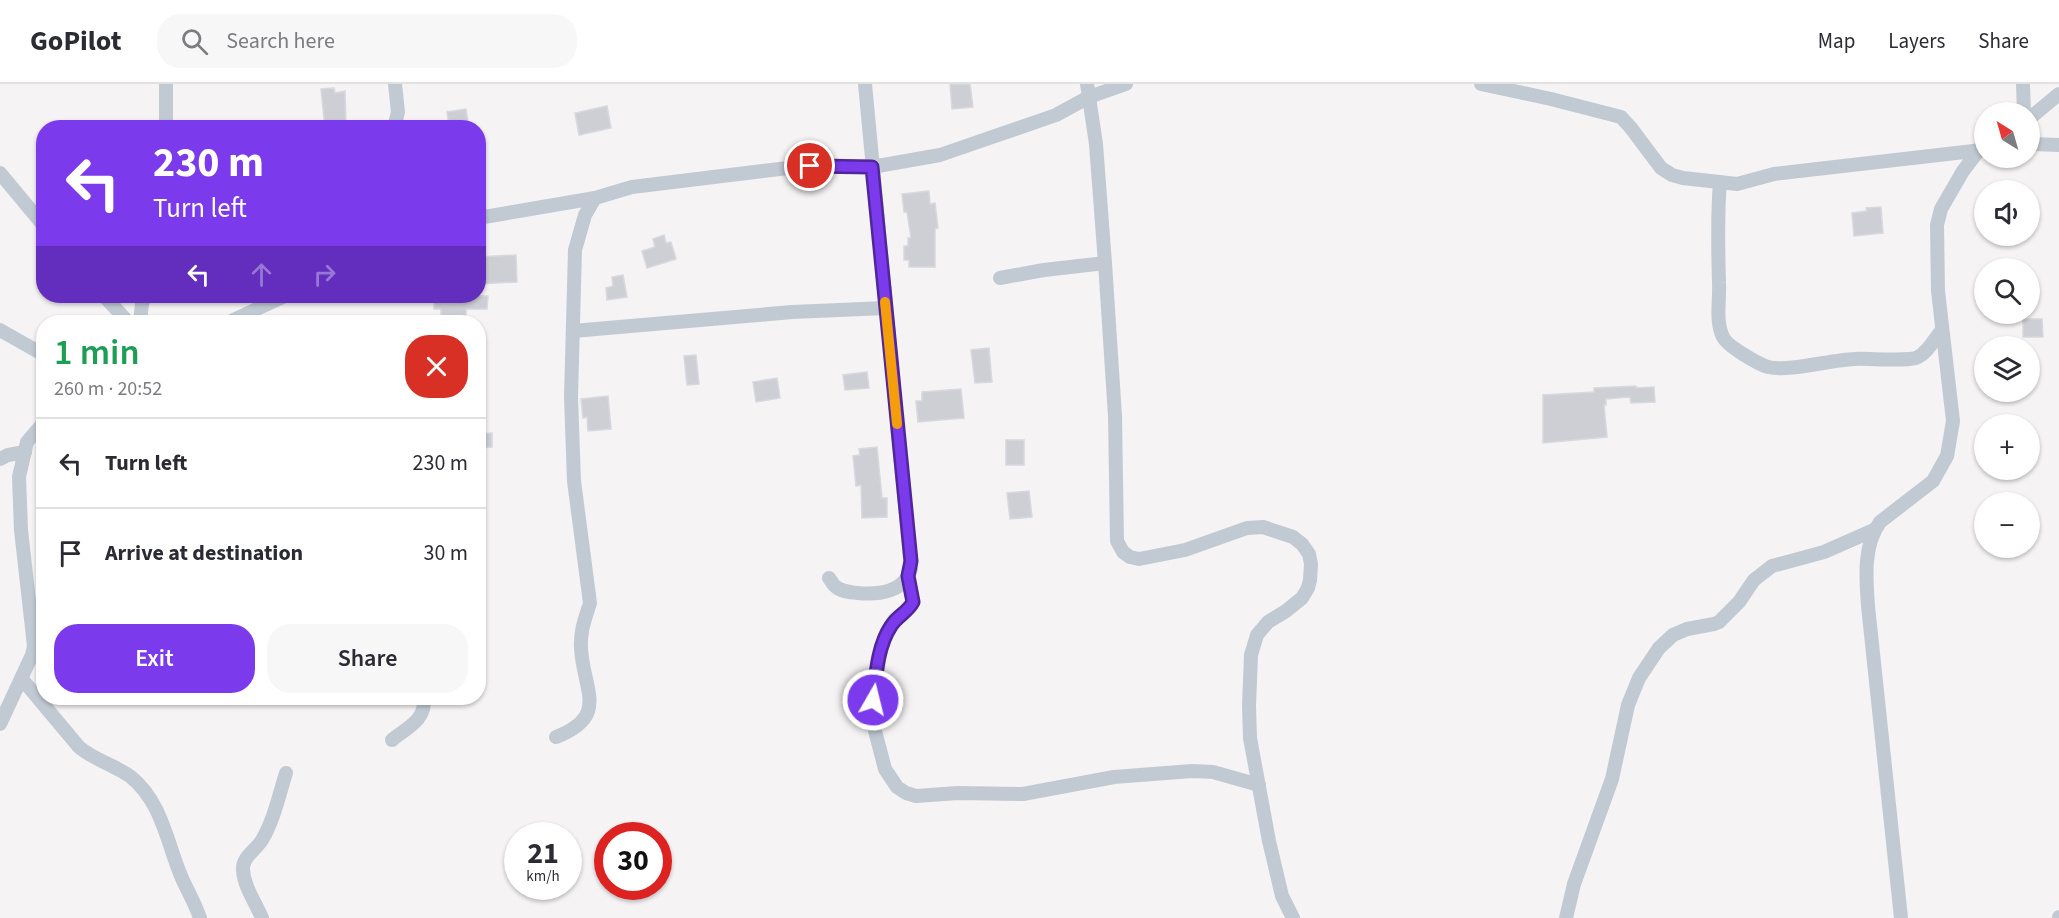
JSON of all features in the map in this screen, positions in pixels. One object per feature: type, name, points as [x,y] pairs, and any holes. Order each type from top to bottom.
[{"type":"street","points":[[166,84],[166,120]]},
{"type":"street","points":[[395,84],[398,112],[396,120]]},
{"type":"street","points":[[865,84],[911,561],[908,576],[913,602],[895,619],[885,637],[876,675],[873,713],[885,769],[890,779],[906,793],[916,796],[958,793],[1023,794],[1114,777],[1192,771],[1213,772],[1259,785]]},
{"type":"street","points":[[486,217],[595,198],[632,187],[796,167],[823,165],[872,167],[940,155],[1056,115],[1088,91],[1126,84]]},
{"type":"street","points":[[1481,84],[1617,116],[1631,128],[1654,160],[1667,173],[1683,178],[1741,183],[1774,174],[1974,151]]},
{"type":"street","points":[[2023,84],[2024,102]]},
{"type":"street","points":[[1088,91],[1096,144],[1115,416],[1117,541],[1123,552],[1130,557],[1152,558],[1201,546],[1247,528],[1263,527],[1293,537],[1309,554],[1311,564],[1308,588],[1296,604],[1262,627],[1253,645],[1249,724],[1269,841],[1282,896],[1293,918]]},
{"type":"street","points":[[2040,110],[2059,94]]},
{"type":"street","points":[[2040,144],[2059,145]]},
{"type":"street","points":[[1901,918],[1866,580],[1870,543],[1874,530],[1880,522],[1933,480],[1944,463],[1953,421],[1938,291],[1937,225],[1941,208],[1963,171],[1974,159]]},
{"type":"street","points":[[0,173],[36,216]]},
{"type":"street","points":[[1720,182],[1717,225],[1720,284],[1718,321],[1723,338],[1729,345],[1770,368],[1843,359],[1908,360],[1917,358],[1924,352],[1942,330]]},
{"type":"street","points":[[556,737],[582,722],[590,707],[581,651],[581,628],[590,603],[574,481],[571,397],[575,250],[585,215],[595,198]]},
{"type":"street","points":[[1000,278],[1105,263]]},
{"type":"street","points":[[110,303],[122,315]]},
{"type":"street","points":[[244,315],[270,303]]},
{"type":"street","points":[[573,331],[792,312],[886,308]]},
{"type":"street","points":[[0,330],[36,350]]},
{"type":"street","points":[[36,431],[27,442],[20,477],[21,530],[36,628]]},
{"type":"street","points":[[0,459],[25,452]]},
{"type":"street","points":[[1566,918],[1574,884],[1612,779],[1628,705],[1639,678],[1659,648],[1673,635],[1719,622],[1739,602],[1754,580],[1772,566],[1824,552],[1874,530]]},
{"type":"street","points":[[829,578],[834,586],[843,591],[875,593],[897,587],[908,576]]},
{"type":"street","points":[[0,724],[4,708],[36,651]]},
{"type":"street","points":[[22,679],[36,696]]},
{"type":"street","points":[[44,705],[88,755],[114,766],[145,790],[157,811],[200,918]]},
{"type":"street","points":[[392,740],[420,718],[425,705]]},
{"type":"street","points":[[262,918],[247,886],[243,867],[245,859],[261,842],[266,832],[286,773]]},
{"type":"building","points":[[950,84],[970,84],[973,107],[952,109]]},
{"type":"building","points":[[334,88],[335,93],[345,91],[346,120],[324,120],[321,89]]},
{"type":"building","points":[[607,106],[611,128],[579,135],[575,113]]},
{"type":"building","points":[[466,109],[468,120],[448,120],[447,112]]},
{"type":"building","points":[[929,191],[930,204],[935,203],[938,228],[935,229],[935,267],[909,267],[909,260],[904,260],[904,246],[908,246],[908,238],[911,238],[902,194]]},
{"type":"building","points":[[1881,207],[1883,233],[1854,236],[1852,213],[1867,211],[1866,208]]},
{"type":"building","points":[[664,235],[666,243],[671,242],[676,259],[647,268],[642,251],[655,247],[653,239]]},
{"type":"building","points":[[516,255],[517,282],[486,284],[486,257]]},
{"type":"building","points":[[623,275],[627,297],[607,300],[606,288],[613,286],[612,277]]},
{"type":"building","points":[[486,296],[488,296],[487,309],[466,309],[466,315],[441,315],[441,309],[434,309],[434,303],[486,303]]},
{"type":"building","points":[[2040,319],[2042,319],[2043,337],[2023,336],[2023,324],[2040,324]]},
{"type":"building","points":[[989,348],[992,382],[975,383],[971,350]]},
{"type":"building","points":[[696,355],[699,384],[687,385],[684,356]]},
{"type":"building","points":[[867,372],[869,388],[845,390],[843,375]]},
{"type":"building","points":[[777,378],[780,398],[756,402],[753,382]]},
{"type":"building","points":[[1636,386],[1636,388],[1654,387],[1655,402],[1631,403],[1630,397],[1606,399],[1606,405],[1604,405],[1607,437],[1543,443],[1543,395],[1594,392],[1594,388]]},
{"type":"building","points":[[961,389],[964,418],[918,422],[916,401],[922,401],[922,392]]},
{"type":"building","points":[[608,396],[611,429],[588,431],[587,417],[583,418],[581,399]]},
{"type":"building","points":[[486,433],[492,433],[492,447],[486,447]]},
{"type":"building","points":[[1006,440],[1024,440],[1024,465],[1006,465]]},
{"type":"building","points":[[877,447],[882,498],[887,498],[887,517],[862,518],[861,485],[856,486],[853,456],[860,455],[859,449]]},
{"type":"building","points":[[1029,491],[1032,517],[1010,519],[1007,493]]},
{"type":"slow traffic","points":[[885,302],[897,424]]},
{"type":"route","points":[[810,166],[872,167],[911,561],[908,576],[913,602],[895,619],[885,637],[879,655],[873,700]]}]
